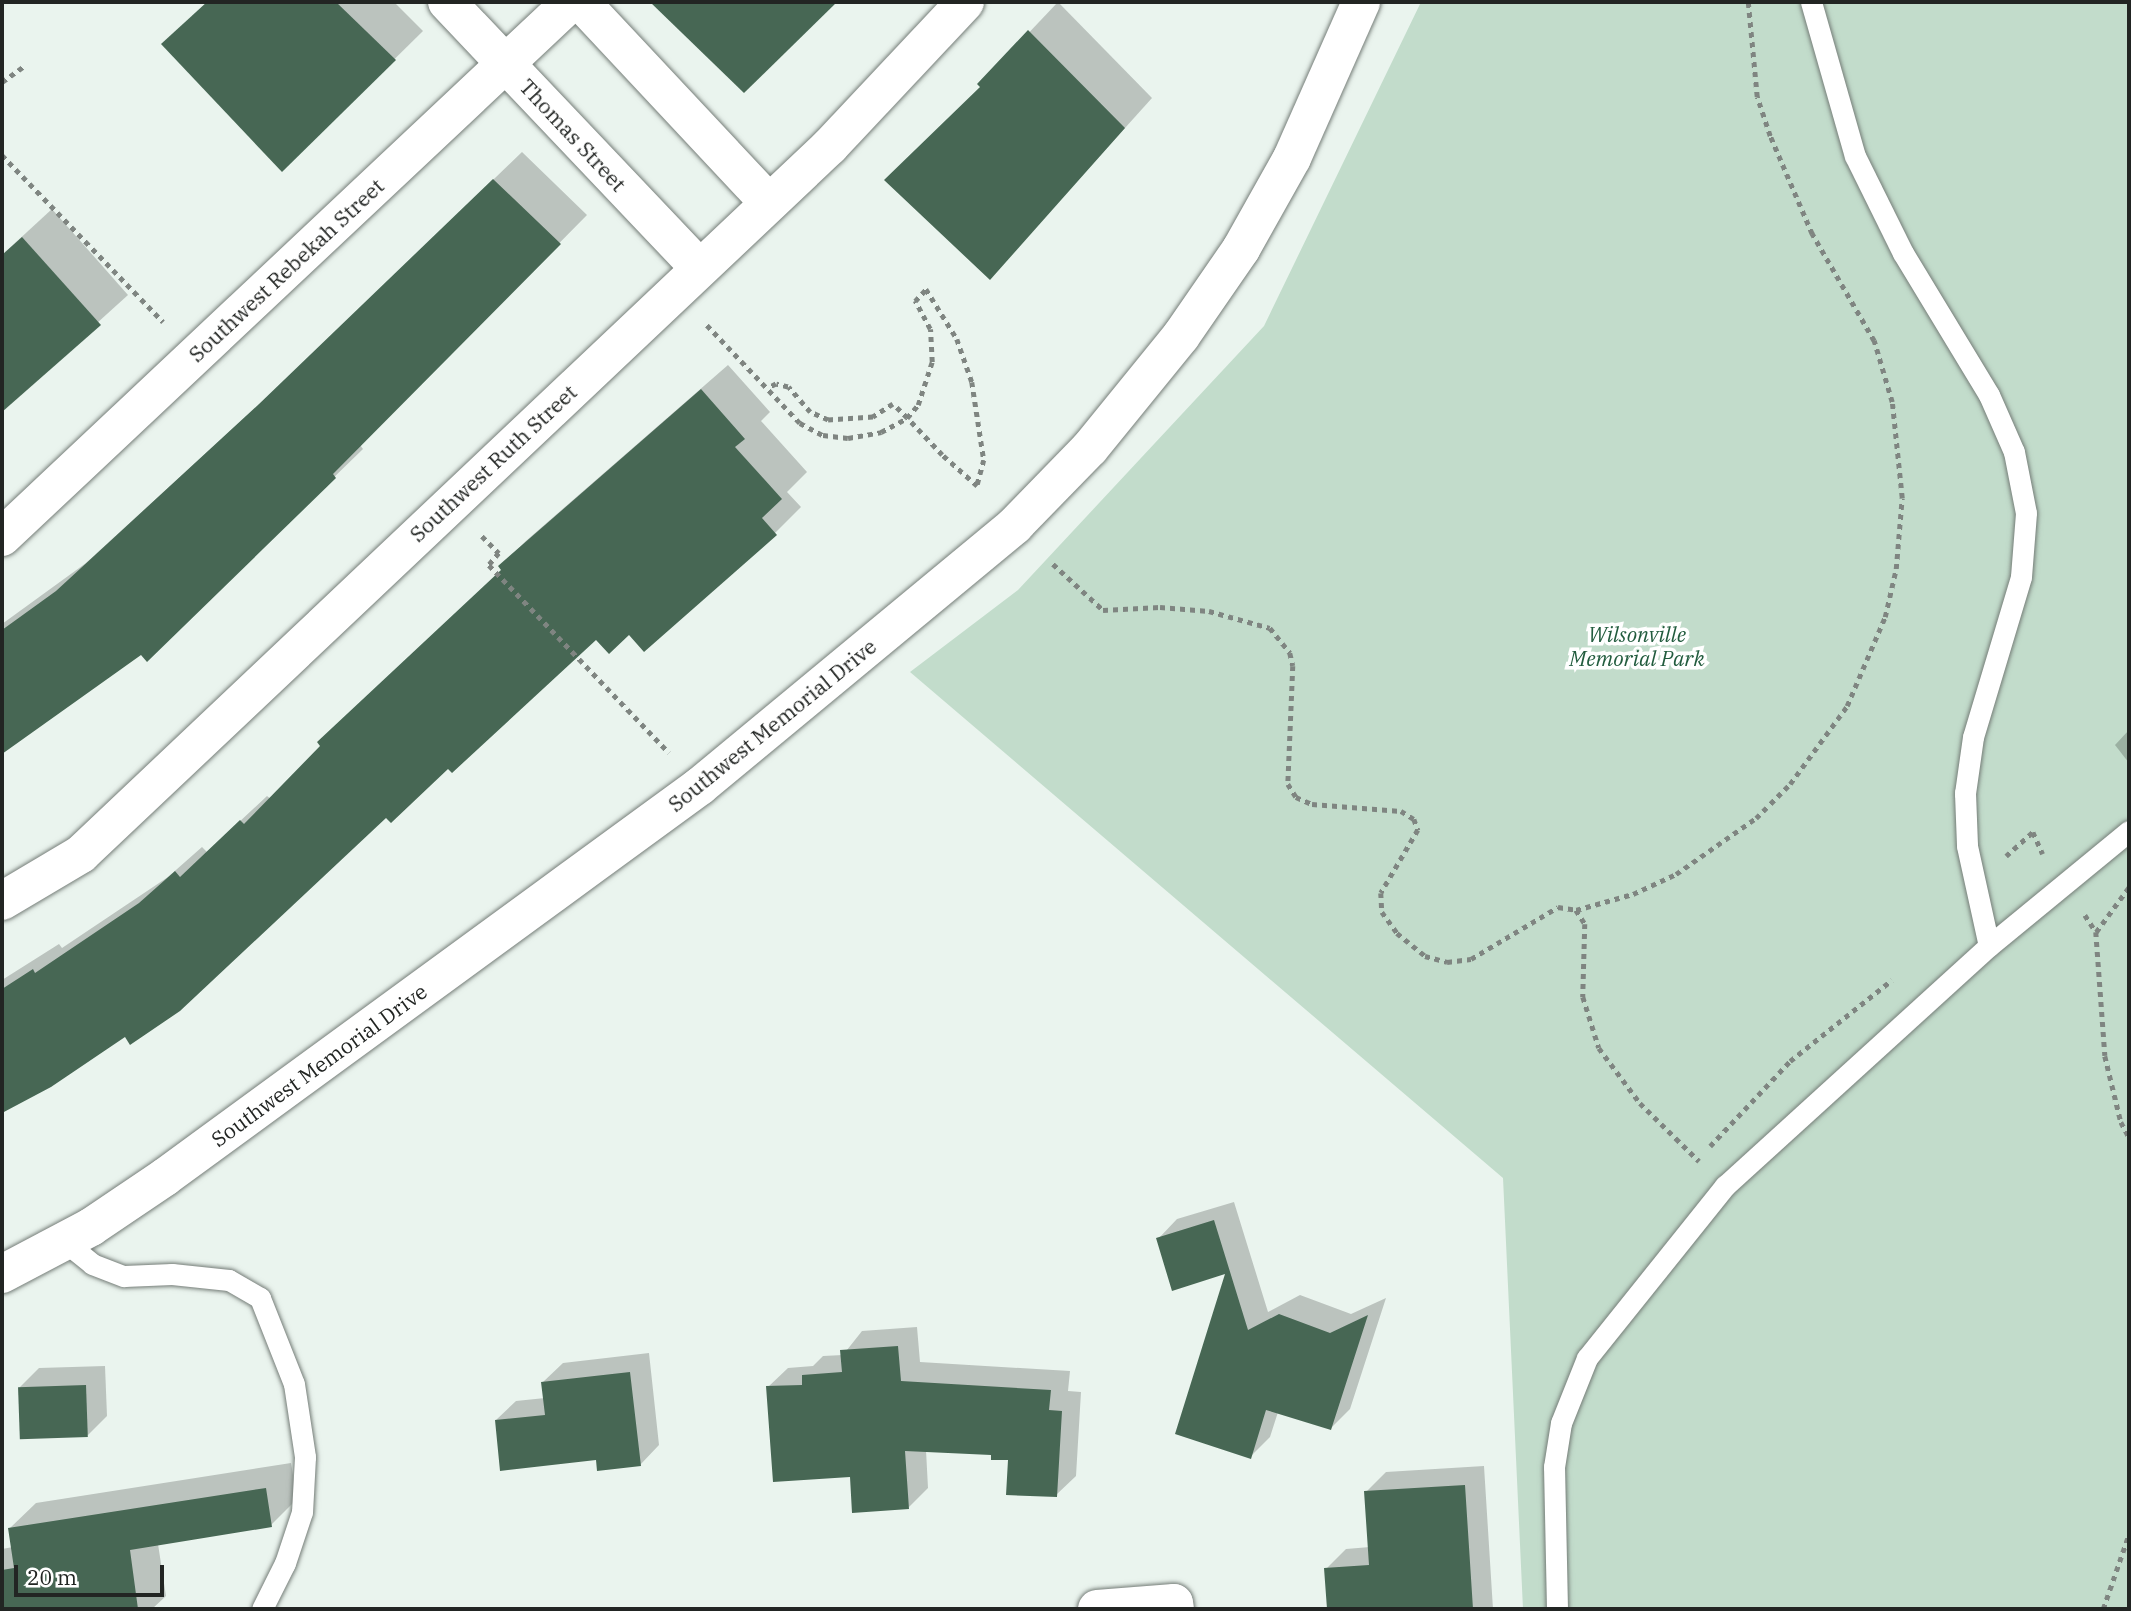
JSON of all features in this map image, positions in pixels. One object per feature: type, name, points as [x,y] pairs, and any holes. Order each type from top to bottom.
[{"type":"street","name":"Thomas Street","points":[[447,2],[699,268]]},
{"type":"street","name":"Southwest Rebekah Street","points":[[2,537],[571,2]]},
{"type":"street","points":[[581,2],[769,203]]},
{"type":"street","name":"Southwest Ruth Street","points":[[2,901],[81,854],[830,146],[965,2]]},
{"type":"street","name":"Southwest Memorial Drive","points":[[2,1274],[64,1241],[165,1177],[700,786],[1016,525],[1090,448],[1181,336],[1241,249],[1292,158],[1361,2]]},
{"type":"street","points":[[1097,1609],[1175,1606]]},
{"type":"lane","points":[[1811,2],[1855,156],[1903,253],[1989,395],[2014,452],[2026,513],[2021,577],[1973,737],[1965,793],[1966,846],[1989,946]]},
{"type":"lane","points":[[1557,1609],[1554,1467],[1561,1423],[1587,1358],[1725,1186],[1989,946],[2129,831]]},
{"type":"lane","points":[[64,1241],[92,1264],[124,1276],[172,1274],[229,1280],[260,1298],[295,1384],[305,1457],[302,1512],[285,1563],[262,1609]]},
{"type":"path","points":[[1053,564],[1103,610],[1209,611],[1270,628],[1290,653],[1293,666],[1289,784],[1296,797],[1312,804],[1401,811],[1414,819],[1418,830],[1381,893],[1382,912],[1397,933],[1425,956],[1447,962],[1471,958],[1558,907],[1576,910],[1633,894],[1676,874],[1756,818],[1790,784],[1847,706],[1885,617],[1896,569],[1902,498],[1892,402],[1874,341],[1812,234],[1770,136],[1757,97],[1748,2]]},
{"type":"path","points":[[2,82],[25,65]]},
{"type":"path","points":[[2,155],[195,356]]},
{"type":"path","points":[[2,164],[11,166]]},
{"type":"path","points":[[697,315],[800,424],[823,435],[859,436],[881,432],[907,418],[928,385],[932,362],[930,329],[915,301],[926,289],[957,339],[972,382],[984,460],[977,486],[907,418],[893,404],[873,417],[828,419],[810,412],[788,387],[776,384],[768,388]]},
{"type":"path","points":[[451,503],[499,554],[489,565],[700,786]]},
{"type":"path","points":[[2096,932],[2129,887]]},
{"type":"path","points":[[1576,910],[1585,924],[1583,997],[1589,1023],[1616,1075],[1678,1140]]},
{"type":"path","points":[[2104,1609],[2129,1534]]},
{"type":"green space","name":"Wilsonville Memorial Park","points":[[1421,2],[2129,2],[2129,1609],[1523,1609],[1503,1178],[910,672],[1018,590],[1264,326]]},
{"type":"building","points":[[207,2],[336,2],[396,60],[282,172],[161,44]]},
{"type":"building","points":[[650,2],[837,2],[744,93]]},
{"type":"building","points":[[1028,30],[1125,128],[990,280],[884,180],[980,87],[977,84]]},
{"type":"building","points":[[493,179],[561,244],[333,474],[336,478],[147,662],[141,655],[2,754],[2,630],[56,591],[258,405]]},
{"type":"building","points":[[22,237],[101,325],[2,412],[2,255]]},
{"type":"building","points":[[701,389],[745,439],[735,447],[782,499],[762,518],[777,535],[644,652],[629,635],[609,654],[596,640],[452,773],[448,769],[391,823],[386,818],[180,1011],[130,1045],[125,1037],[51,1087],[2,1113],[2,989],[33,969],[35,973],[139,903],[175,871],[180,877],[240,820],[244,824],[320,746],[317,742],[501,570],[498,566]]},
{"type":"building","points":[[1214,1220],[1248,1330],[1279,1314],[1330,1333],[1368,1315],[1331,1430],[1266,1410],[1251,1459],[1175,1434],[1225,1274],[1172,1291],[1156,1238]]},
{"type":"building","points":[[898,1346],[901,1381],[1051,1390],[1049,1410],[1062,1411],[1057,1497],[1006,1495],[1008,1460],[991,1460],[991,1455],[905,1451],[909,1509],[852,1513],[850,1477],[773,1482],[766,1386],[802,1385],[802,1375],[842,1372],[840,1350]]},
{"type":"building","points":[[630,1372],[641,1466],[597,1471],[596,1460],[500,1471],[495,1420],[545,1415],[541,1382]]},
{"type":"building","points":[[86,1385],[88,1437],[20,1439],[18,1387]]},
{"type":"building","points":[[1465,1485],[1473,1609],[1327,1609],[1324,1568],[1369,1565],[1364,1491]]},
{"type":"building","points":[[266,1488],[272,1527],[130,1550],[138,1609],[2,1609],[2,1570],[14,1568],[8,1528]]}]
